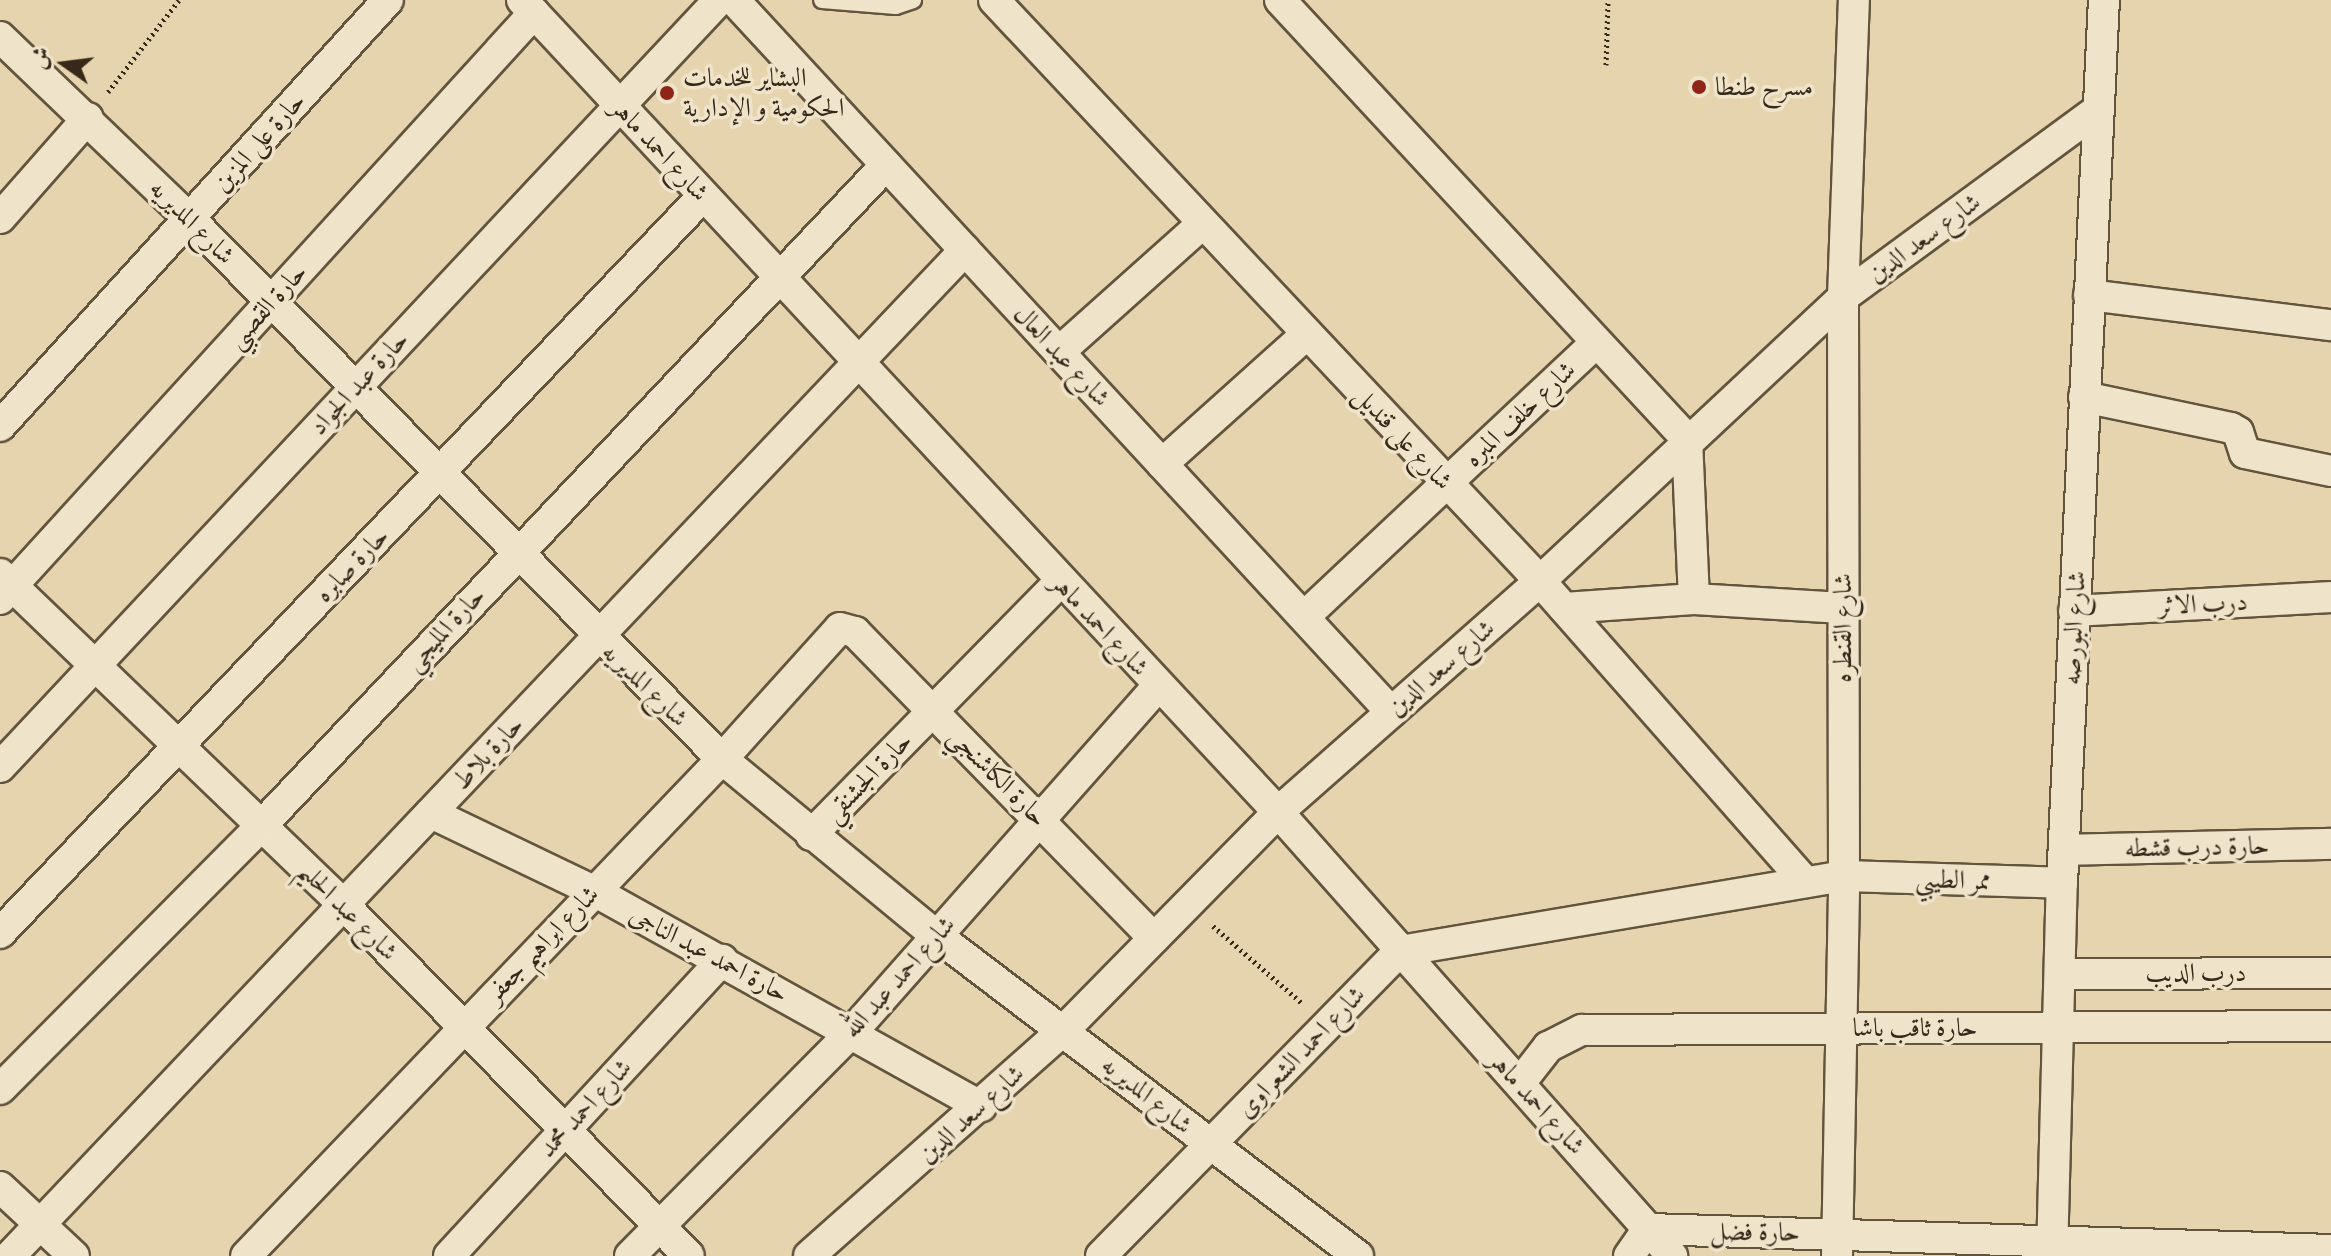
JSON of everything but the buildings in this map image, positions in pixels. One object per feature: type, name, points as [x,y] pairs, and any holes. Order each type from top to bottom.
[{"type":"street","name":"حارة على المزين","points":[[0,426],[388,0]]},
{"type":"street","name":"حارة عبد الجواد","points":[[0,767],[719,0]]},
{"type":"street","name":"شارع عبد العال","points":[[734,0],[1391,712]]},
{"type":"street","name":"شارع على قنديل","points":[[994,0],[1201,225],[1540,581],[1805,882]]},
{"type":"street","points":[[1280,0],[1687,439],[1694,599]]},
{"type":"street","name":"شارع القنطره","points":[[1837,1245],[1844,876],[1843,297],[1854,0]]},
{"type":"street","name":"شارع البورصه","points":[[2053,1247],[2062,883],[2104,0]]},
{"type":"street","name":"شارع احمد ماهر","points":[[528,6],[1157,687],[1278,812],[1672,1256]]},
{"type":"street","name":"حارة القصبي","points":[[4,587],[271,302],[528,6]]},
{"type":"street","name":"شارع المديريه","points":[[0,37],[189,218],[597,638],[722,759],[937,936],[1065,1029],[1210,1145],[1358,1256]]},
{"type":"street","name":"شارع سعد الدين","points":[[809,1256],[1065,1029],[1278,812],[1540,581],[1687,439],[1843,297],[2098,110]]},
{"type":"street","points":[[0,218],[88,118]]},
{"type":"street","name":"حارة المليجي","points":[[0,1089],[261,826],[886,165]]},
{"type":"street","name":"حارة صابره","points":[[0,933],[176,745],[440,476],[703,196]]},
{"type":"street","points":[[1059,352],[1201,225]]},
{"type":"street","name":"حارة بلاط","points":[[10,1256],[965,250]]},
{"type":"street","points":[[2089,295],[2331,325]]},
{"type":"street","points":[[1162,464],[1306,335]]},
{"type":"street","name":"شارع خلف المبره","points":[[1304,617],[1596,343]]},
{"type":"street","points":[[2084,397],[2231,428],[2238,432],[2245,453],[2331,471]]},
{"type":"street","name":"حارة الجشنقي","points":[[811,835],[1060,582]]},
{"type":"street","name":"شارع عبد الحليم","points":[[4,587],[94,667],[344,905],[689,1256]]},
{"type":"street","name":"درب الاثر","points":[[2074,611],[2331,597]]},
{"type":"street","points":[[1564,608],[1694,599],[1843,608]]},
{"type":"street","name":"حارة الكاشنجي","points":[[836,631],[852,629],[1154,938]]},
{"type":"street","name":"شارع ابراهيم جعفر","points":[[246,1256],[722,759],[836,631]]},
{"type":"street","name":"شارع احمد عبد الله","points":[[630,1256],[852,1032],[1157,687]]},
{"type":"street","name":"حارة احمد عبد الناجى","points":[[431,813],[594,891],[981,1106]]},
{"type":"street","name":"حارة درب قشطه","points":[[2064,850],[2331,844]]},
{"type":"street","name":"ممر الطيبي","points":[[1400,951],[1844,876],[2062,883]]},
{"type":"street","name":"شارع احمد الشعراوى","points":[[1101,1256],[1400,951]]},
{"type":"street","name":"شارع احمد محمد","points":[[449,1256],[722,960]]},
{"type":"street","name":"درب الديب","points":[[2060,974],[2331,973]]},
{"type":"street","name":"حارة ثاقب باشا","points":[[1520,1083],[1548,1047],[1582,1030],[2331,1026]]},
{"type":"street","points":[[0,1187],[74,1256]]},
{"type":"street","points":[[1629,1256],[1648,1229]]},
{"type":"street","name":"حارة فضل","points":[[1648,1229],[1837,1245],[2331,1250]]},
{"type":"lane","points":[[822,0],[896,6],[913,0]]},
{"type":"path","points":[[88,118],[179,0]]},
{"type":"path","points":[[1606,65],[1608,0]]},
{"type":"path","points":[[1188,904],[1328,1025]]},
{"type":"place","name":"مسرح طنطا","points":[[1699,87]]},
{"type":"place","name":"البشاير للخدمات الحكومية و الإدارية","points":[[667,93]]}]
